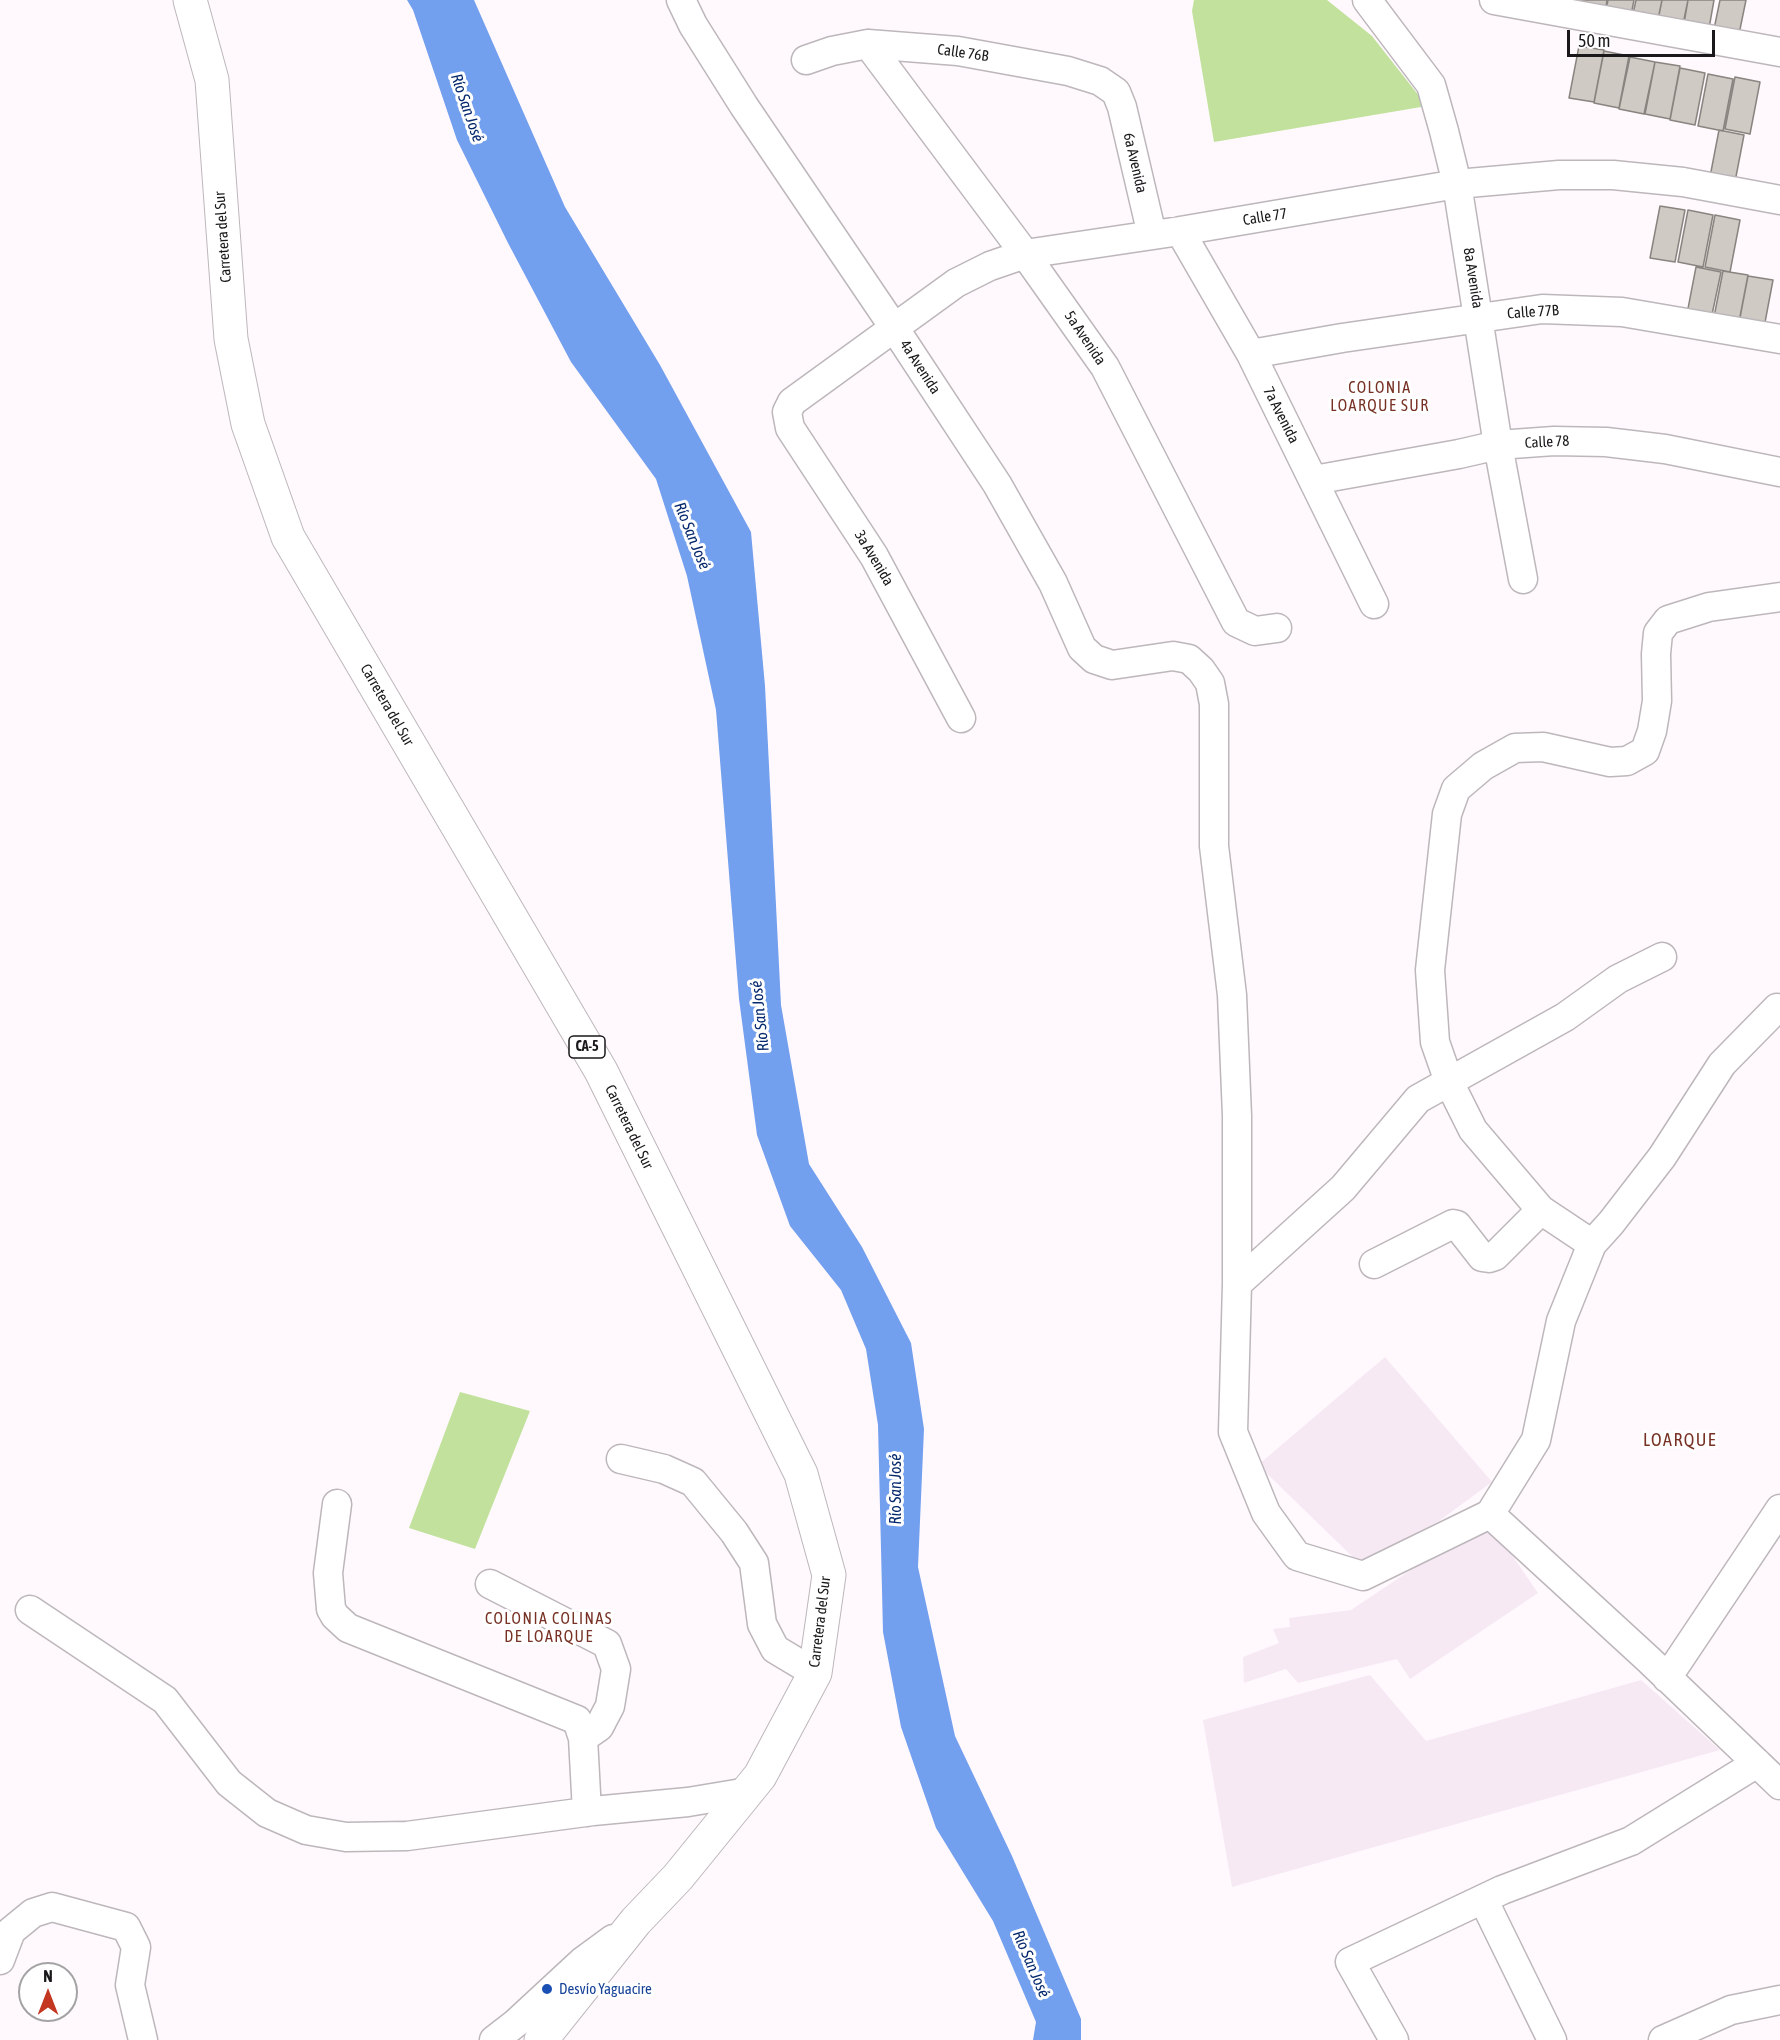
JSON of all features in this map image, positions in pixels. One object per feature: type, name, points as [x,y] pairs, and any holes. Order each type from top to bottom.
[{"type":"highway","name":"Carretera del Sur","points":[[190,0],[212,80],[231,339],[248,424],[288,537],[601,1071],[801,1474],[829,1575],[814,1673],[760,1776],[678,1877],[636,1921],[541,2040]]},
{"type":"street","name":"4a Avenida","points":[[681,0],[693,25],[744,106],[997,484],[1053,583],[1082,648],[1094,659],[1112,665],[1173,656],[1189,659],[1202,670],[1210,683],[1214,704],[1214,846],[1232,995],[1237,1116],[1237,1284]]},
{"type":"street","name":"8a Avenida","points":[[1367,0],[1431,86],[1457,184],[1498,445],[1523,579]]},
{"type":"street","points":[[1494,0],[1780,52]]},
{"type":"street","name":"Calle 76B","points":[[806,60],[831,51],[868,44],[958,51],[1068,71],[1100,81],[1116,92]]},
{"type":"street","name":"5a Avenida","points":[[868,44],[1025,254],[1105,367],[1236,622],[1256,631],[1277,628]]},
{"type":"street","name":"6a Avenida","points":[[1116,92],[1122,107],[1152,235]]},
{"type":"street","name":"Calle 77","points":[[792,402],[956,283],[990,266],[1025,254],[1180,231],[1457,184],[1559,176],[1613,175],[1683,182],[1780,200]]},
{"type":"street","name":"7a Avenida","points":[[1180,231],[1251,354],[1374,603]]},
{"type":"street","name":"Calle 77B","points":[[1251,354],[1542,309],[1622,312],[1780,339]]},
{"type":"street","name":"3a Avenida","points":[[792,402],[787,412],[790,428],[874,556],[961,718]]},
{"type":"street","name":"Calle 78","points":[[1314,480],[1498,445],[1554,441],[1606,441],[1665,449],[1780,472]]},
{"type":"street","points":[[1592,1244],[1541,1210],[1473,1130],[1449,1082],[1435,1042],[1430,970],[1447,814],[1455,789],[1483,765],[1515,748],[1543,747],[1610,762],[1627,761],[1645,752],[1652,731],[1657,701],[1658,633],[1668,620],[1708,607],[1780,597]]},
{"type":"street","points":[[1662,957],[1618,979],[1565,1017],[1418,1099],[1343,1188],[1237,1284],[1233,1432],[1266,1513],[1297,1556],[1364,1576],[1490,1514],[1536,1440],[1561,1321],[1592,1244],[1662,1157],[1722,1064],[1777,1008]]},
{"type":"street","points":[[1374,1264],[1453,1224],[1457,1225],[1482,1257],[1496,1256],[1541,1210]]},
{"type":"street","points":[[621,1459],[664,1469],[693,1482],[734,1532],[754,1563],[762,1624],[775,1649],[814,1673]]},
{"type":"street","points":[[337,1504],[328,1573],[332,1609],[340,1622],[348,1628],[577,1720],[583,1738],[587,1812]]},
{"type":"street","points":[[1667,1678],[1780,1509]]},
{"type":"street","points":[[1490,1514],[1780,1785]]},
{"type":"street","points":[[490,1584],[607,1644],[616,1669],[610,1706],[599,1727],[583,1738]]},
{"type":"street","points":[[30,1610],[165,1700],[229,1783],[267,1813],[306,1830],[346,1837],[407,1836],[587,1812],[688,1802],[748,1792]]},
{"type":"street","points":[[1394,2040],[1350,1962],[1483,1899],[1631,1841],[1757,1763]]},
{"type":"street","points":[[1483,1899],[1552,2040]]},
{"type":"street","points":[[0,1960],[11,1930],[33,1913],[52,1907],[126,1927],[136,1947],[130,1985],[142,2040]]},
{"type":"street","points":[[494,2040],[516,2023],[583,1961],[636,1921]]},
{"type":"street","points":[[1663,2040],[1731,2010],[1780,2000]]},
{"type":"shaded area","points":[[1385,1357],[1492,1482],[1439,1521],[1359,1563],[1258,1465]]},
{"type":"shaded area","points":[[1487,1519],[1538,1593],[1410,1679],[1397,1659],[1298,1683],[1286,1669],[1244,1683],[1243,1657],[1279,1643],[1273,1629],[1290,1627],[1289,1618],[1351,1610]]},
{"type":"shaded area","points":[[1370,1675],[1426,1741],[1641,1680],[1720,1750],[1232,1887],[1203,1720]]},
{"type":"green space","points":[[1194,0],[1327,0],[1372,36],[1427,106],[1214,142],[1192,11]]},
{"type":"green space","points":[[460,1392],[530,1411],[475,1549],[409,1528]]},
{"type":"water","name":"Río San José","points":[[407,0],[474,0],[565,207],[660,365],[751,532],[765,686],[781,1005],[809,1164],[862,1247],[911,1343],[924,1429],[918,1567],[955,1736],[1012,1856],[1081,2019],[1081,2040],[1033,2040],[1036,2022],[993,1921],[936,1828],[901,1727],[883,1632],[878,1425],[866,1349],[841,1290],[790,1226],[757,1135],[739,999],[716,710],[687,576],[656,479],[571,362],[508,243],[457,140],[413,10]]},
{"type":"building","points":[[1581,0],[1607,0],[1605,13],[1580,8]]},
{"type":"building","points":[[1608,0],[1634,0],[1630,20],[1605,15]]},
{"type":"building","points":[[1636,0],[1662,0],[1657,24],[1632,19]]},
{"type":"building","points":[[1662,0],[1688,0],[1682,29],[1657,25]]},
{"type":"building","points":[[1688,0],[1714,0],[1708,34],[1683,29]]},
{"type":"building","points":[[1720,0],[1746,0],[1738,39],[1713,34]]},
{"type":"building","points":[[1579,46],[1604,50],[1594,102],[1569,98]]},
{"type":"building","points":[[1604,51],[1629,56],[1619,108],[1594,103]]},
{"type":"building","points":[[1630,57],[1655,62],[1644,114],[1619,109]]},
{"type":"building","points":[[1655,62],[1680,66],[1670,119],[1645,114]]},
{"type":"building","points":[[1680,68],[1705,73],[1695,125],[1670,120]]},
{"type":"building","points":[[1708,74],[1733,79],[1723,131],[1698,126]]},
{"type":"building","points":[[1735,77],[1760,82],[1750,134],[1725,129]]},
{"type":"building","points":[[1719,130],[1744,135],[1734,187],[1709,182]]},
{"type":"building","points":[[1660,206],[1685,210],[1675,262],[1650,258]]},
{"type":"building","points":[[1688,210],[1713,215],[1703,267],[1678,262]]},
{"type":"building","points":[[1715,215],[1740,220],[1730,272],[1705,267]]},
{"type":"building","points":[[1696,267],[1721,272],[1710,324],[1686,319]]},
{"type":"building","points":[[1723,271],[1748,275],[1738,327],[1713,322]]},
{"type":"building","points":[[1748,276],[1773,280],[1763,333],[1738,328]]},
{"type":"place","name":"Desvío Yaguacire","points":[[547,1989]]},
{"type":"district","name":"COLONIA LOARQUE SUR","points":[[1380,397]]},
{"type":"district","name":"LOARQUE","points":[[1680,1440]]},
{"type":"district","name":"COLONIA COLINAS DE LOARQUE","points":[[549,1628]]}]
